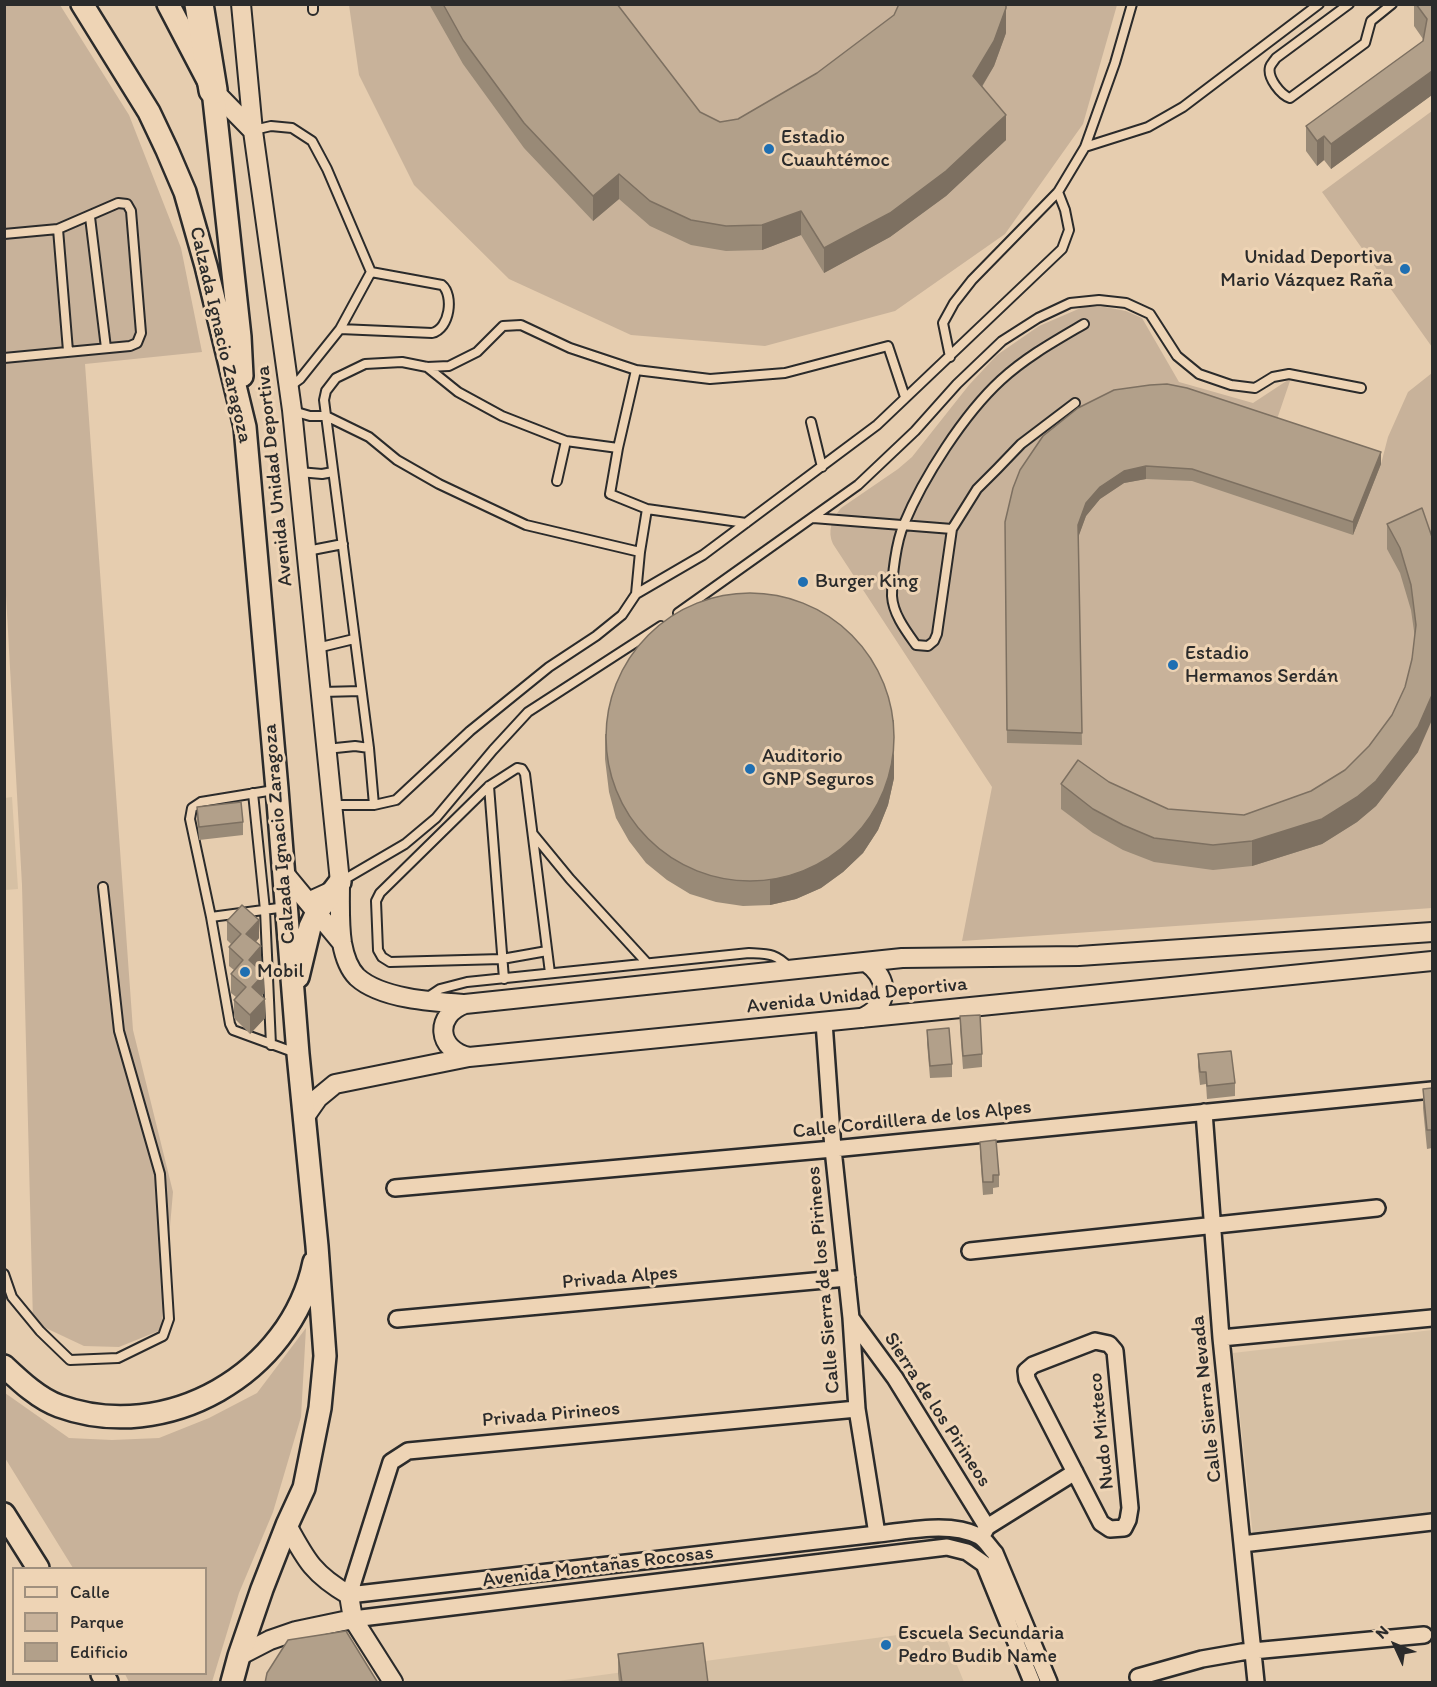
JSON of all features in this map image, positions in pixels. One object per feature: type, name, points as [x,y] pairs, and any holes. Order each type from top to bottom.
[{"type":"highway","points":[[199,4],[213,90]]},
{"type":"main road","name":"Calzada Ignacio Zaragoza","points":[[82,4],[149,112],[167,150],[185,192],[206,266],[245,427],[284,873],[302,906],[294,1004],[325,1356],[320,1408],[304,1488],[287,1525],[239,1656],[232,1683]]},
{"type":"main road","points":[[168,4],[213,90],[240,337],[245,427]]},
{"type":"main road","points":[[294,1004],[310,927],[302,906],[340,882]]},
{"type":"main road","points":[[4,1366],[35,1392],[58,1406],[78,1411],[123,1418],[158,1414],[191,1404],[233,1382],[268,1351],[300,1302],[312,1269],[317,1246]]},
{"type":"main road","points":[[4,1514],[37,1567]]},
{"type":"street","name":"Avenida Unidad Deportiva","points":[[241,4],[253,131],[292,410],[340,882],[342,943],[348,963],[357,977],[381,989],[422,1002],[465,1004],[902,958],[1079,956],[1432,933]]},
{"type":"street","points":[[213,90],[253,131]]},
{"type":"street","name":"Avenida Unidad Deportiva","points":[[302,906],[342,943]]},
{"type":"street","name":"Avenida Unidad Deportiva","points":[[304,1118],[318,1098],[335,1084],[469,1057],[1432,961]]},
{"type":"street","points":[[860,1019],[872,1014],[880,1004],[884,992],[882,980],[876,969],[866,962]]},
{"type":"street","points":[[465,1004],[456,1007],[449,1014],[444,1022],[443,1032],[452,1049],[460,1055],[469,1057]]},
{"type":"street","name":"Calle Sierra de los Pirineos","points":[[824,1022],[833,1149],[851,1318],[857,1409],[877,1534]]},
{"type":"street","name":"Calle Cordillera de los Alpes","points":[[395,1188],[833,1149],[1432,1090]]},
{"type":"street","name":"Calle Sierra Nevada","points":[[1204,1112],[1221,1338],[1256,1683]]},
{"type":"street","points":[[970,1251],[1377,1208]]},
{"type":"street","name":"Privada Alpes","points":[[398,1319],[847,1278]]},
{"type":"street","name":"Sierra de los Pirineos","points":[[851,1318],[895,1378],[984,1532]]},
{"type":"street","points":[[1221,1338],[1432,1318]]},
{"type":"street","name":"Nudo Mixteco","points":[[1095,1341],[1102,1341],[1109,1344],[1115,1351],[1130,1508],[1124,1528],[1110,1529],[1101,1523],[1076,1472],[1027,1379],[1026,1371],[1033,1365],[1095,1341]]},
{"type":"street","name":"Privada Pirineos","points":[[349,1595],[391,1462],[408,1450],[857,1409]]},
{"type":"street","name":"Nudo Mixteco","points":[[967,1552],[984,1532],[1076,1472]]},
{"type":"street","points":[[1242,1544],[1432,1522]]},
{"type":"street","points":[[287,1525],[311,1567],[328,1583],[349,1595],[353,1619],[393,1683]]},
{"type":"street","name":"Avenida Montañas Rocosas","points":[[349,1595],[934,1528],[984,1532]]},
{"type":"street","points":[[984,1532],[1049,1683]]},
{"type":"street","name":"Avenida Montañas Rocosas","points":[[239,1656],[287,1634],[353,1619],[947,1547],[967,1552]]},
{"type":"street","points":[[967,1552],[984,1564],[1032,1683]]},
{"type":"street","points":[[1138,1677],[1202,1659],[1424,1635]]},
{"type":"lane","points":[[950,357],[943,323],[954,303],[972,280],[1058,192],[1085,147],[1115,63],[1132,4]]},
{"type":"lane","points":[[1085,147],[1148,127],[1183,107],[1319,4]]},
{"type":"lane","points":[[1349,4],[1276,58],[1270,68],[1270,75],[1282,95],[1290,98],[1365,43],[1371,21],[1392,4]]},
{"type":"lane","points":[[253,131],[271,126],[292,128],[312,141],[327,169],[371,272]]},
{"type":"lane","points":[[332,805],[374,805],[396,800],[470,731],[549,667],[596,636],[621,615],[636,594],[703,555],[878,425],[1062,249],[1069,230],[1058,192]]},
{"type":"lane","points":[[4,234],[58,229],[118,203],[127,204],[131,211],[141,333],[137,342],[130,346],[4,358]]},
{"type":"lane","points":[[90,217],[106,348]]},
{"type":"lane","points":[[58,229],[68,351]]},
{"type":"lane","points":[[289,388],[300,380],[340,329],[371,272]]},
{"type":"lane","points":[[340,329],[432,333],[442,329],[445,325],[449,298],[446,288],[442,285],[371,272]]},
{"type":"lane","points":[[340,882],[405,844],[436,818],[528,712],[642,638],[813,518],[882,464],[957,384],[1002,341],[1038,318],[1070,303],[1099,300],[1126,303],[1150,314],[1177,356],[1199,374],[1231,385],[1255,388],[1273,377],[1289,374],[1361,388]]},
{"type":"lane","points":[[1075,403],[1021,444],[977,489],[952,529],[937,634],[928,646],[916,645],[904,629],[892,597],[896,554],[903,525],[933,469],[981,400],[1001,380],[1035,353],[1084,324]]},
{"type":"lane","points":[[374,805],[369,748],[324,400],[326,391],[336,378],[365,364],[402,362],[427,367],[450,366],[477,352],[503,326],[521,325],[570,348],[636,370],[710,379],[785,373],[888,346],[905,397]]},
{"type":"lane","points":[[427,367],[458,392],[502,416],[566,441],[618,448]]},
{"type":"lane","points":[[636,370],[610,494],[647,508],[746,523]]},
{"type":"lane","points":[[292,410],[310,416],[326,416],[369,437],[398,460],[439,484],[526,525],[640,552]]},
{"type":"lane","points":[[811,422],[822,467]]},
{"type":"lane","points":[[557,481],[566,441]]},
{"type":"lane","points":[[298,472],[322,474],[333,472]]},
{"type":"lane","points":[[636,594],[647,508]]},
{"type":"lane","points":[[813,518],[952,529]]},
{"type":"lane","points":[[306,552],[343,544]]},
{"type":"lane","points":[[316,648],[354,639]]},
{"type":"lane","points":[[320,692],[361,691]]},
{"type":"lane","points":[[326,749],[369,748]]},
{"type":"lane","points":[[547,951],[502,959],[390,962],[382,957],[378,950],[376,901],[380,893],[489,786],[512,770],[522,769],[525,774],[550,973]]},
{"type":"lane","points":[[489,786],[504,978]]},
{"type":"lane","points":[[277,789],[201,802],[192,808],[190,819],[211,917],[230,1024],[233,1030],[298,1054]]},
{"type":"lane","points":[[253,793],[265,909],[271,1045]]},
{"type":"lane","points":[[532,834],[647,963]]},
{"type":"lane","points":[[4,1274],[12,1297],[40,1331],[70,1360],[118,1358],[163,1336],[169,1319],[160,1174],[119,1032],[103,887]]},
{"type":"lane","points":[[211,917],[302,906]]},
{"type":"lane","points":[[422,1002],[440,989],[467,982],[749,953],[779,957],[791,969]]},
{"type":"shaded area","points":[[12,797],[18,889],[5,890],[5,798]]},
{"type":"shaded area","points":[[1432,1330],[1432,1515],[1253,1536],[1233,1353]]},
{"type":"shaded area","name":"Escuela Secundaria Pedro Budib Name","points":[[942,1629],[964,1682],[550,1682]]},
{"type":"green space","points":[[4,5],[60,5],[129,115],[181,248],[202,352],[85,364],[133,1030],[173,1192],[161,1330],[119,1347],[84,1346],[33,1322],[22,885],[4,559]]},
{"type":"green space","name":"Estadio Cuauhtémoc","points":[[349,5],[1117,5],[1083,124],[1005,234],[895,311],[765,346],[631,335],[509,279],[414,185],[359,75]]},
{"type":"green space","name":"Unidad Deportiva Mario Vázquez Raña","points":[[1432,111],[1432,347],[1322,192]]},
{"type":"green space","name":"Estadio Hermanos Serdán","points":[[1083,307],[1105,307],[1126,311],[1142,318],[1179,382],[1253,403],[1291,378],[1274,428],[1381,464],[1388,437],[1408,392],[1432,373],[1432,908],[962,941],[992,787],[833,544],[830,534],[831,525],[841,508],[912,457],[969,385],[997,355],[1039,326]]},
{"type":"green space","points":[[306,1328],[301,1417],[273,1512],[239,1593],[212,1682],[129,1682],[126,1675],[207,1675],[207,1567],[72,1567],[5,1458],[5,1393],[69,1438],[112,1440],[159,1438],[209,1418],[257,1393]]},
{"type":"building","points":[[443,4],[617,4],[700,112],[720,122],[738,119],[817,73],[894,15],[899,4],[1006,4],[994,41],[973,76],[1006,115],[946,171],[890,213],[824,248],[801,211],[762,225],[726,226],[691,220],[650,201],[619,174],[593,196],[524,123],[463,40]]},
{"type":"building","points":[[1416,4],[1432,4],[1432,71],[1331,144],[1324,136],[1317,141],[1306,126],[1423,41],[1427,19]]},
{"type":"building","points":[[1167,384],[1187,388],[1381,452],[1353,522],[1192,469],[1146,466],[1124,471],[1100,487],[1086,503],[1078,525],[1082,733],[1007,730],[1005,522],[1020,470],[1043,436],[1078,408],[1114,390]]},
{"type":"building","points":[[1422,508],[1432,537],[1432,695],[1418,727],[1376,781],[1357,797],[1322,819],[1252,841],[1213,845],[1154,838],[1093,809],[1061,784],[1078,760],[1109,782],[1168,809],[1244,815],[1311,791],[1345,770],[1369,746],[1392,715],[1405,687],[1412,659],[1416,625],[1411,585],[1400,548],[1387,524]]},
{"type":"building","name":"Auditorio GNP Seguros","points":[[736,593],[764,593],[792,599],[818,610],[842,625],[862,645],[877,669],[888,695],[894,723],[892,765],[877,805],[862,829],[842,849],[818,864],[792,875],[764,881],[736,881],[708,875],[682,864],[658,849],[638,829],[623,805],[612,779],[606,751],[606,723],[612,695],[623,669],[638,645],[658,625],[682,610],[708,599]]},
{"type":"building","points":[[241,802],[243,822],[199,827],[197,807]]},
{"type":"building","points":[[242,905],[259,920],[246,934],[261,946],[249,960],[264,974],[252,987],[265,999],[250,1015],[234,1000],[246,987],[231,974],[243,960],[229,947],[241,934],[227,921]]},
{"type":"building","points":[[980,1015],[982,1054],[963,1056],[960,1016]]},
{"type":"building","points":[[949,1028],[952,1064],[930,1066],[927,1030]]},
{"type":"building","points":[[1231,1051],[1235,1083],[1207,1086],[1206,1072],[1200,1072],[1198,1054]]},
{"type":"building","points":[[1432,1088],[1432,1130],[1427,1130],[1423,1089]]},
{"type":"building","points":[[996,1140],[999,1175],[993,1175],[993,1182],[983,1182],[980,1142]]},
{"type":"building","points":[[346,1631],[378,1683],[265,1683],[267,1673],[288,1640]]},
{"type":"building","points":[[703,1643],[708,1683],[622,1683],[618,1654]]},
{"type":"place","name":"Estadio Cuauhtémoc","points":[[769,149]]},
{"type":"place","name":"Unidad Deportiva Mario Vázquez Raña","points":[[1405,269]]},
{"type":"place","name":"Burger King","points":[[803,582]]},
{"type":"place","name":"Estadio Hermanos Serdán","points":[[1173,665]]},
{"type":"place","name":"Auditorio GNP Seguros","points":[[750,769]]},
{"type":"place","name":"Mobil","points":[[245,972]]},
{"type":"place","name":"Escuela Secundaria Pedro Budib Name","points":[[886,1645]]}]
